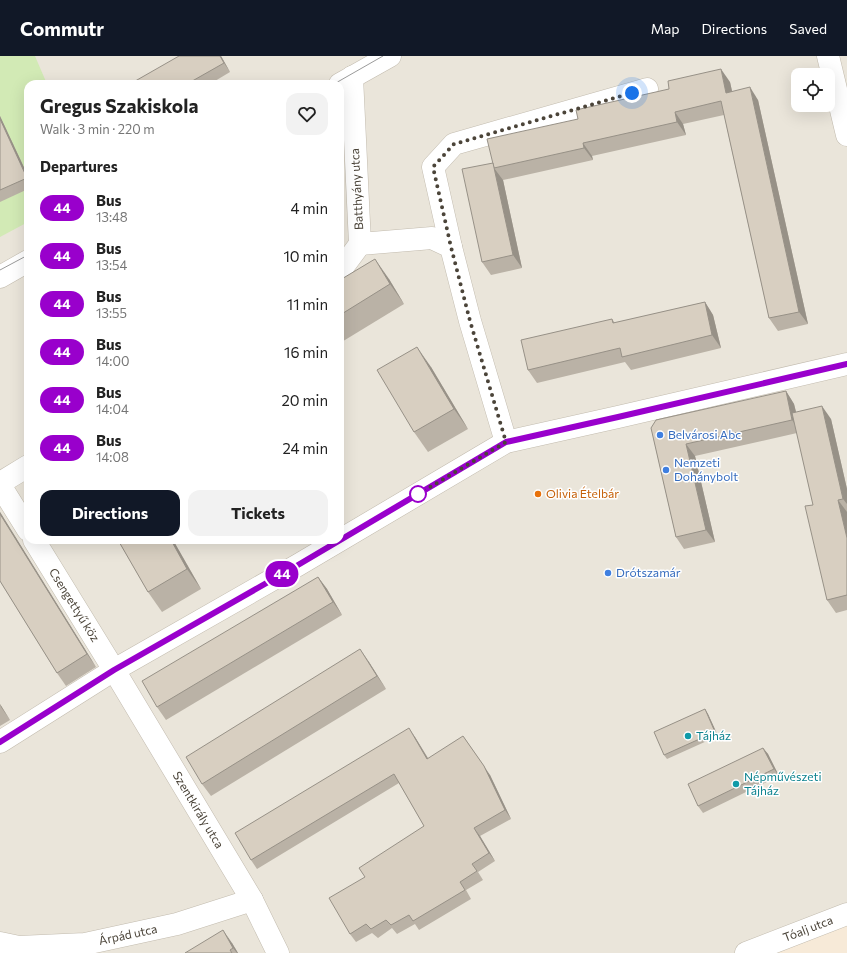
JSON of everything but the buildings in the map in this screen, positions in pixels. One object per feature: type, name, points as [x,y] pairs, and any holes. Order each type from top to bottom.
[{"type":"street","points":[[346,81],[390,56]]},
{"type":"street","points":[[828,56],[847,135]]},
{"type":"street","name":"Batthyány utca","points":[[346,81],[360,244],[432,238],[451,247]]},
{"type":"street","points":[[506,442],[470,321],[433,167],[454,144],[647,89]]},
{"type":"street","points":[[344,266],[360,244]]},
{"type":"street","points":[[0,277],[24,263]]},
{"type":"street","points":[[344,538],[506,442],[847,364]]},
{"type":"street","points":[[24,469],[0,484],[24,523]]},
{"type":"street","name":"Csengettyű köz","points":[[36,544],[114,670]]},
{"type":"street","points":[[0,742],[114,670],[334,544]]},
{"type":"street","name":"Szentkirály utca","points":[[114,670],[252,900],[278,953]]},
{"type":"street","name":"Árpád utca","points":[[0,943],[19,947],[85,944],[177,924],[252,900]]},
{"type":"street","name":"Tóalj utca","points":[[746,953],[847,914]]},
{"type":"shaded area","points":[[0,56],[847,56],[847,924],[771,953],[0,953]]},
{"type":"shaded area","points":[[847,924],[847,953],[771,953]]},
{"type":"green space","points":[[0,56],[35,56],[45,80],[24,80],[24,224],[0,237]]},
{"type":"tram line","points":[[341,80],[383,56]]},
{"type":"tram line","points":[[0,270],[24,257]]},
{"type":"bus line","name":"44","points":[[344,538],[506,442],[847,364]]},
{"type":"bus line","name":"44","points":[[0,742],[114,670],[334,544]]},
{"type":"place","name":"Belvárosi Abc","points":[[660,435]]},
{"type":"place","name":"Nemzeti Dohánybolt","points":[[666,470]]},
{"type":"place","name":"Olivia Ételbár","points":[[538,494]]},
{"type":"place","name":"Drótszamár","points":[[608,573]]},
{"type":"place","name":"Tájház","points":[[688,736]]},
{"type":"place","name":"Népművészeti Tájház","points":[[736,784]]},
{"type":"route","points":[[418,494],[415,496],[506,442],[470,321],[433,167],[454,144],[632,93]]}]
